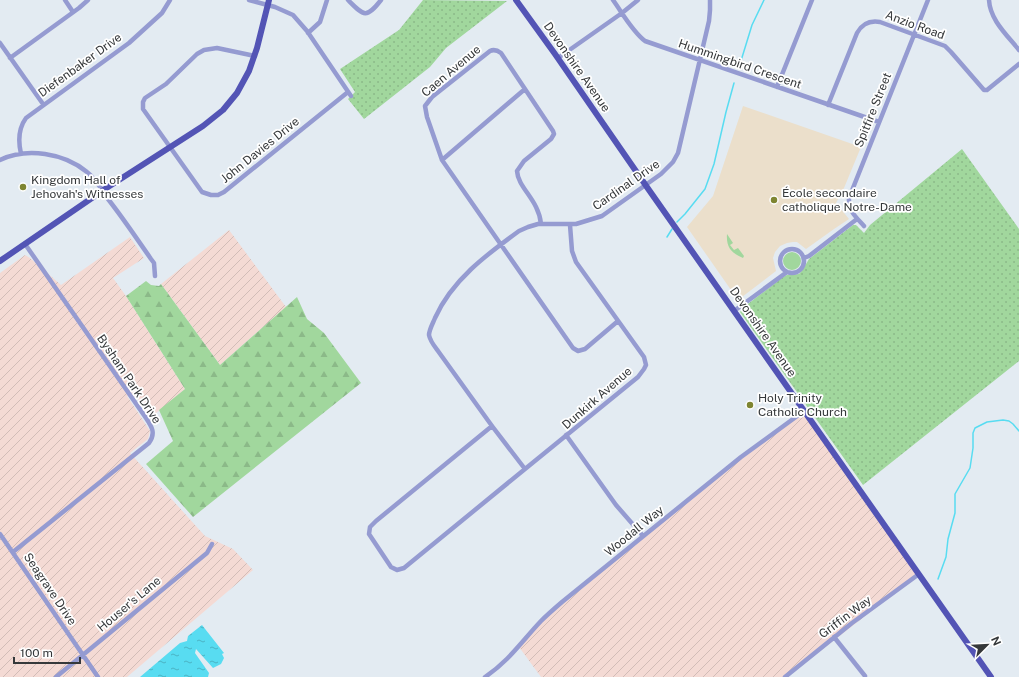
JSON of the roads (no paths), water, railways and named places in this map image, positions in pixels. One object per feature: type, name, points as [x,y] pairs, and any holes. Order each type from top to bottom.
[{"type":"main road","name":"Devonshire Avenue","points":[[516,0],[991,677]]},
{"type":"main road","points":[[0,261],[103,191],[203,126],[223,110],[241,86],[249,71],[255,56],[268,2]]},
{"type":"street","points":[[65,0],[73,12]]},
{"type":"street","points":[[10,58],[88,0]]},
{"type":"street","name":"Diefenbaker Drive","points":[[21,154],[19,136],[27,117],[129,43],[162,13],[170,0]]},
{"type":"street","points":[[249,0],[268,2],[293,15],[308,33],[351,96]]},
{"type":"street","points":[[308,33],[320,22],[327,0]]},
{"type":"street","points":[[348,0],[360,12],[365,13],[372,10],[381,0]]},
{"type":"street","name":"Hummingbird Crescent","points":[[613,0],[640,37],[645,41],[879,122]]},
{"type":"street","points":[[558,58],[638,0]]},
{"type":"street","name":"Cardinal Drive","points":[[524,469],[438,351],[429,336],[429,332],[439,309],[458,282],[472,268],[500,245],[524,228],[541,224],[570,225],[588,222],[602,216],[670,166],[677,156],[709,20],[710,0]]},
{"type":"street","points":[[777,87],[812,0]]},
{"type":"street","name":"Spitfire Street","points":[[864,226],[851,210],[849,198],[928,0]]},
{"type":"street","points":[[988,0],[993,17],[1019,50]]},
{"type":"street","name":"Anzio Road","points":[[828,105],[857,33],[863,25],[868,22],[876,21],[942,44],[949,49],[984,90],[988,90],[1019,64]]},
{"type":"street","points":[[0,43],[43,104]]},
{"type":"street","name":"John Davies Drive","points":[[255,56],[217,48],[204,50],[197,54],[166,84],[145,98],[142,102],[143,109],[202,192],[211,195],[218,195],[224,192],[348,92]]},
{"type":"street","name":"Caen Avenue","points":[[541,224],[538,210],[519,178],[517,171],[524,161],[551,139],[554,133],[551,126],[500,53],[493,50],[432,97],[425,106],[442,160],[500,245],[575,350],[578,351],[585,349],[618,321]]},
{"type":"street","points":[[442,160],[525,89]]},
{"type":"street","points":[[0,160],[21,154],[45,154],[70,162],[88,173],[103,191],[154,263],[155,276]]},
{"type":"street","points":[[804,258],[809,256],[858,219]]},
{"type":"street","name":"Dunkirk Avenue","points":[[570,225],[572,251],[575,259],[644,357],[646,365],[644,369],[618,393],[566,435],[616,504],[643,536]]},
{"type":"street","name":"Bysham Park Drive","points":[[13,552],[149,442],[152,438],[153,432],[152,427],[146,418],[25,244]]},
{"type":"street","points":[[788,249],[796,249],[804,258],[801,269],[793,273],[787,272],[781,267],[781,255],[788,249]]},
{"type":"street","points":[[734,311],[787,272]]},
{"type":"street","name":"Woodall Way","points":[[486,677],[514,653],[541,622],[562,602],[741,457],[804,411]]},
{"type":"street","points":[[492,426],[381,516],[370,527],[370,534],[391,567],[397,570],[404,568],[566,435]]},
{"type":"street","points":[[0,534],[13,552]]},
{"type":"street","name":"Houser's Lane","points":[[56,677],[207,553],[212,544]]},
{"type":"street","name":"Seagrave Drive","points":[[13,552],[98,677]]},
{"type":"street","name":"Griffin Way","points":[[785,677],[852,623],[919,574]]},
{"type":"street","points":[[834,637],[865,676]]},
{"type":"water","points":[[202,625],[224,653],[222,654],[224,658],[221,664],[213,668],[196,649],[195,653],[209,673],[208,677],[140,677],[180,643],[187,641],[188,636]]},
{"type":"waterway","points":[[740,64],[752,25],[764,0]]},
{"type":"waterway","points":[[677,222],[705,189],[714,164],[734,83]]},
{"type":"waterway","points":[[667,237],[672,229]]},
{"type":"waterway","points":[[938,579],[946,557],[948,539],[955,513],[955,494],[970,468],[973,448],[973,433],[975,428],[987,422],[1003,420],[1009,421],[1019,431]]},
{"type":"place","name":"Kingdom Hall of Jehovah's Witnesses","points":[[23,187]]},
{"type":"place","name":"École secondaire catholique Notre-Dame","points":[[774,200]]},
{"type":"place","name":"Holy Trinity Catholic Church","points":[[750,405]]}]
